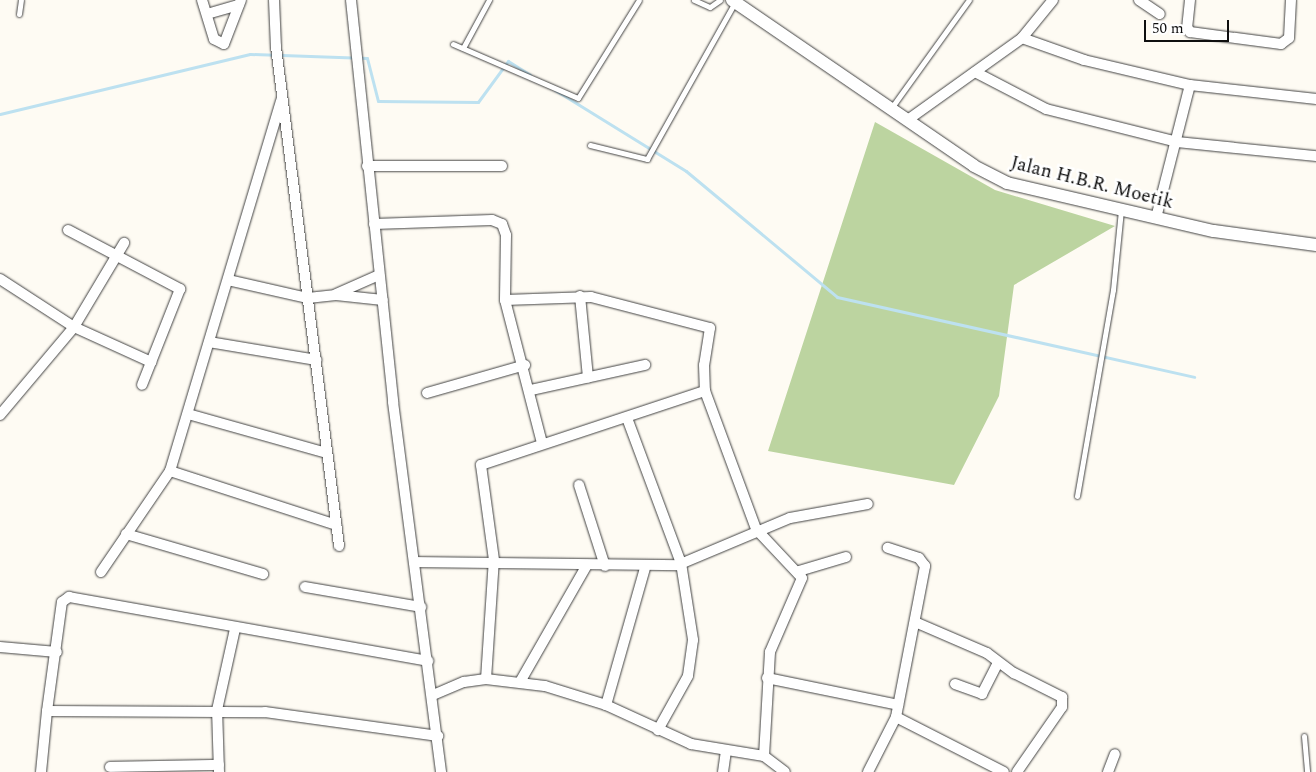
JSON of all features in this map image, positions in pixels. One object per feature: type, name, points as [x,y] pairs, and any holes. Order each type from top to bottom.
[{"type":"street","points":[[202,0],[214,39],[224,44],[240,2]]},
{"type":"street","points":[[274,0],[276,47],[339,546]]},
{"type":"street","points":[[351,0],[357,76],[379,275],[433,695],[441,772]]},
{"type":"street","points":[[909,119],[1022,38],[1053,0]]},
{"type":"street","points":[[1139,0],[1160,14]]},
{"type":"street","points":[[1190,0],[1186,27],[1190,32],[1281,44],[1289,38],[1291,0]]},
{"type":"street","name":"Jalan H.B.R. Moetik","points":[[734,1],[1000,180],[1156,218],[1316,246]]},
{"type":"street","points":[[207,14],[240,2]]},
{"type":"street","points":[[1022,38],[1077,58],[1190,85],[1316,99]]},
{"type":"street","points":[[974,72],[1046,109],[1177,142],[1316,156]]},
{"type":"street","points":[[1156,218],[1177,142],[1190,85]]},
{"type":"street","points":[[101,572],[170,471],[282,97]]},
{"type":"street","points":[[367,166],[502,166]]},
{"type":"street","points":[[374,224],[499,222],[506,236],[505,300],[525,364],[542,443]]},
{"type":"street","points":[[68,230],[116,258],[180,289],[142,385]]},
{"type":"street","points":[[0,415],[74,327],[124,243]]},
{"type":"street","points":[[336,295],[379,275]]},
{"type":"street","points":[[0,279],[74,327],[151,362]]},
{"type":"street","points":[[228,280],[308,298],[336,295],[383,300]]},
{"type":"street","points":[[505,300],[580,296],[630,304],[709,328],[706,391],[756,529],[799,571],[802,581],[774,640],[768,678],[764,756]]},
{"type":"street","points":[[580,296],[588,378]]},
{"type":"street","points":[[209,342],[316,360]]},
{"type":"street","points":[[427,394],[525,364]]},
{"type":"street","points":[[531,390],[645,366]]},
{"type":"street","points":[[486,680],[494,560],[481,464],[706,391]]},
{"type":"street","points":[[188,414],[327,453]]},
{"type":"street","points":[[626,418],[681,563],[693,659],[684,689],[658,730]]},
{"type":"street","points":[[170,471],[336,525]]},
{"type":"street","points":[[579,485],[604,566]]},
{"type":"street","points":[[416,562],[494,560],[645,568],[681,563],[756,529],[790,518],[868,504]]},
{"type":"street","points":[[126,534],[263,574]]},
{"type":"street","points":[[868,772],[896,717],[916,622],[925,564],[888,548]]},
{"type":"street","points":[[799,571],[846,557]]},
{"type":"street","points":[[520,682],[587,565]]},
{"type":"street","points":[[606,704],[645,568]]},
{"type":"street","points":[[304,587],[421,606]]},
{"type":"street","points":[[41,772],[47,711],[57,652],[62,602],[69,597],[235,629],[428,661]]},
{"type":"street","points":[[916,622],[981,650],[998,663],[1064,700],[1017,772]]},
{"type":"street","points":[[110,767],[219,769],[217,710],[235,629]]},
{"type":"street","points":[[0,647],[57,652]]},
{"type":"street","points":[[955,684],[982,694],[998,663]]},
{"type":"street","points":[[768,678],[898,705]]},
{"type":"street","points":[[433,695],[464,682],[486,680],[520,682],[606,704],[691,744],[764,756],[785,772]]},
{"type":"street","points":[[47,711],[217,710],[438,736]]},
{"type":"street","points":[[896,717],[1004,772]]},
{"type":"street","points":[[723,772],[726,750]]},
{"type":"street","points":[[1108,772],[1115,754]]},
{"type":"lane","points":[[19,14],[21,0]]},
{"type":"lane","points":[[463,48],[489,0]]},
{"type":"lane","points":[[453,44],[548,88],[582,96],[639,0]]},
{"type":"lane","points":[[694,0],[710,7],[720,0]]},
{"type":"lane","points":[[892,106],[970,0]]},
{"type":"lane","points":[[590,145],[644,160],[649,156],[734,1]]},
{"type":"lane","points":[[1077,496],[1105,335],[1121,210]]},
{"type":"lane","points":[[1304,736],[1307,772]]},
{"type":"green space","points":[[875,122],[995,190],[1115,226],[1014,285],[999,396],[954,485],[768,451]]},
{"type":"waterway","points":[[0,114],[250,54],[367,58],[378,101],[478,102],[508,61],[530,75]]},
{"type":"waterway","points":[[555,90],[686,171],[837,297],[1194,377]]}]
